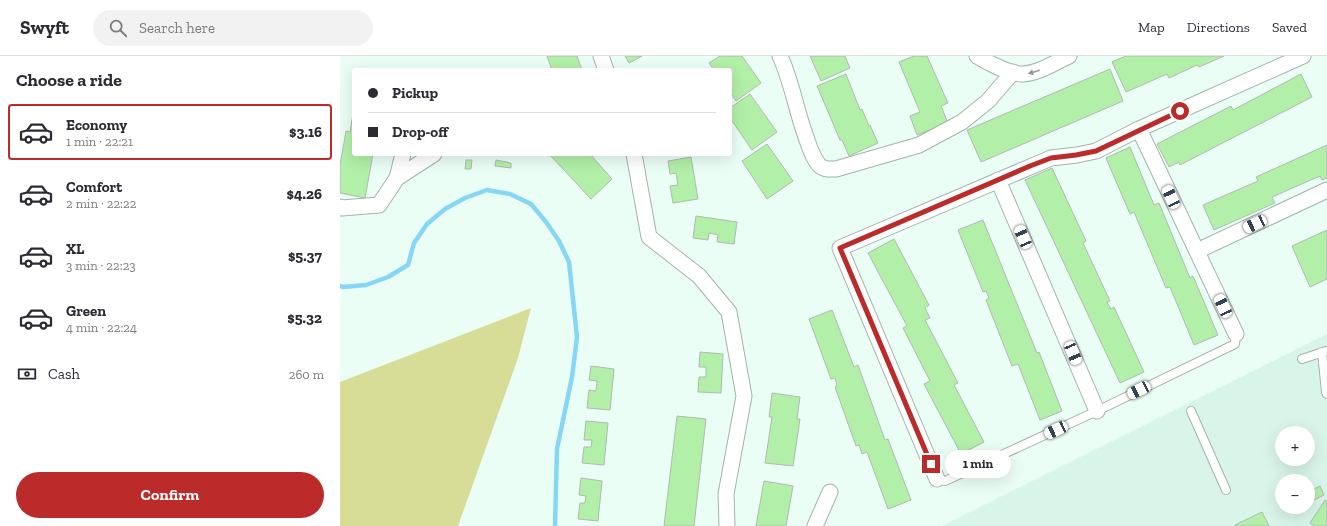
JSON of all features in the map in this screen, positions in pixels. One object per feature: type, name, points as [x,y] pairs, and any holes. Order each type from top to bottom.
[{"type":"street","points":[[601,56],[605,68]]},
{"type":"street","points":[[780,56],[787,71],[802,128],[811,154],[826,170],[836,169],[919,145],[962,122],[988,101],[1013,72]]},
{"type":"street","points":[[977,56],[993,66],[1021,75],[1036,72],[1069,56]]},
{"type":"street","points":[[937,479],[840,248],[1051,158],[1096,151],[1139,129],[1303,56]]},
{"type":"street","points":[[1139,129],[1236,334]]},
{"type":"street","points":[[340,207],[379,205],[397,178],[402,156]]},
{"type":"street","points":[[397,178],[431,156]]},
{"type":"street","points":[[634,156],[649,237],[699,276],[729,312],[744,396],[726,494],[727,526]]},
{"type":"street","points":[[998,180],[1098,411]]},
{"type":"street","points":[[1197,251],[1327,190]]},
{"type":"street","points":[[815,526],[830,492]]},
{"type":"lane","points":[[937,479],[945,480],[1098,411],[1235,344],[1236,334]]},
{"type":"lane","points":[[1302,359],[1325,351],[1327,394]]},
{"type":"lane","points":[[1191,411],[1226,490]]},
{"type":"shaded area","points":[[1327,334],[1327,526],[942,526]]},
{"type":"green space","points":[[531,308],[518,358],[458,526],[340,526],[340,382]]},
{"type":"building","points":[[547,56],[577,56],[581,68],[551,68]]},
{"type":"building","points":[[625,56],[642,56],[629,63]]},
{"type":"building","points":[[720,56],[742,56],[761,83],[736,101],[732,95],[732,68],[713,68],[709,63]]},
{"type":"building","points":[[810,56],[845,56],[850,68],[821,81]]},
{"type":"building","points":[[914,56],[927,56],[948,103],[941,106],[948,123],[917,135],[910,116],[920,112],[899,62]]},
{"type":"building","points":[[1126,56],[1224,56],[1199,67],[1197,65],[1169,78],[1167,74],[1126,92],[1112,62]]},
{"type":"building","points":[[1110,69],[1123,101],[981,162],[967,130]]},
{"type":"building","points":[[846,74],[860,110],[862,109],[878,143],[849,156],[842,140],[840,140],[817,86]]},
{"type":"building","points":[[1301,74],[1312,97],[1180,165],[1179,162],[1169,167],[1157,144],[1231,106],[1233,110]]},
{"type":"building","points":[[750,94],[777,132],[752,150],[732,121],[732,107]]},
{"type":"building","points":[[352,120],[352,156],[373,156],[365,198],[340,193],[340,165],[346,131],[350,132]]},
{"type":"building","points":[[767,144],[793,181],[767,199],[742,161]]},
{"type":"building","points":[[1327,145],[1327,178],[1322,180],[1320,176],[1272,197],[1275,203],[1214,230],[1203,205],[1258,181],[1256,177]]},
{"type":"building","points":[[1130,147],[1154,205],[1159,203],[1190,278],[1193,276],[1218,335],[1194,345],[1170,287],[1166,288],[1134,212],[1130,214],[1106,158]]},
{"type":"building","points":[[551,156],[592,156],[612,179],[591,199]]},
{"type":"building","points":[[691,157],[698,199],[673,203],[670,186],[678,185],[676,173],[670,174],[668,161]]},
{"type":"building","points":[[466,160],[472,160],[471,169],[465,169]]},
{"type":"building","points":[[496,160],[511,163],[511,168],[495,166]]},
{"type":"building","points":[[1052,168],[1086,241],[1083,243],[1110,301],[1107,302],[1111,309],[1114,307],[1144,372],[1120,383],[1025,180]]},
{"type":"building","points":[[696,216],[737,222],[734,244],[717,242],[718,235],[709,233],[708,240],[693,238]]},
{"type":"building","points":[[983,220],[1037,353],[1039,352],[1062,411],[1040,420],[1018,364],[1012,366],[986,300],[989,298],[986,291],[983,292],[958,230]]},
{"type":"building","points":[[1327,230],[1327,279],[1310,287],[1292,246]]},
{"type":"building","points":[[894,239],[929,305],[925,308],[930,318],[925,320],[958,383],[954,385],[984,442],[961,454],[924,384],[930,381],[903,328],[907,326],[868,253]]},
{"type":"building","points":[[832,310],[854,367],[858,365],[885,440],[888,439],[911,500],[888,509],[867,452],[862,454],[859,445],[856,446],[835,387],[837,385],[835,378],[831,379],[809,319]]},
{"type":"building","points":[[700,352],[723,354],[721,393],[698,392],[699,377],[706,377],[706,367],[699,367]]},
{"type":"building","points":[[591,366],[614,369],[610,410],[587,408],[589,390],[596,391],[597,381],[589,380]]},
{"type":"building","points":[[772,393],[800,397],[797,419],[800,419],[793,466],[765,463],[772,417],[769,417]]},
{"type":"building","points":[[677,416],[706,419],[694,526],[664,526]]},
{"type":"building","points":[[586,421],[608,423],[604,465],[582,463],[584,447],[591,447],[592,440],[584,440]]},
{"type":"building","points":[[581,478],[602,481],[598,521],[578,519],[580,503],[585,503],[586,496],[579,495]]},
{"type":"building","points":[[764,481],[793,486],[786,526],[756,526]]},
{"type":"building","points":[[1320,486],[1324,495],[1315,500],[1315,488]]},
{"type":"building","points":[[1325,500],[1327,501],[1327,526],[1314,526],[1310,523]]},
{"type":"building","points":[[1262,512],[1269,526],[1235,526],[1235,525]]},
{"type":"waterway","points":[[340,286],[366,285],[388,277],[408,265],[414,243],[427,224],[445,209],[465,198],[487,190],[510,194],[531,204],[559,241],[569,262],[577,337],[572,377],[557,449],[555,526]]},
{"type":"route","points":[[931,464],[840,248],[1051,158],[1096,151],[1139,129],[1180,111]]}]
